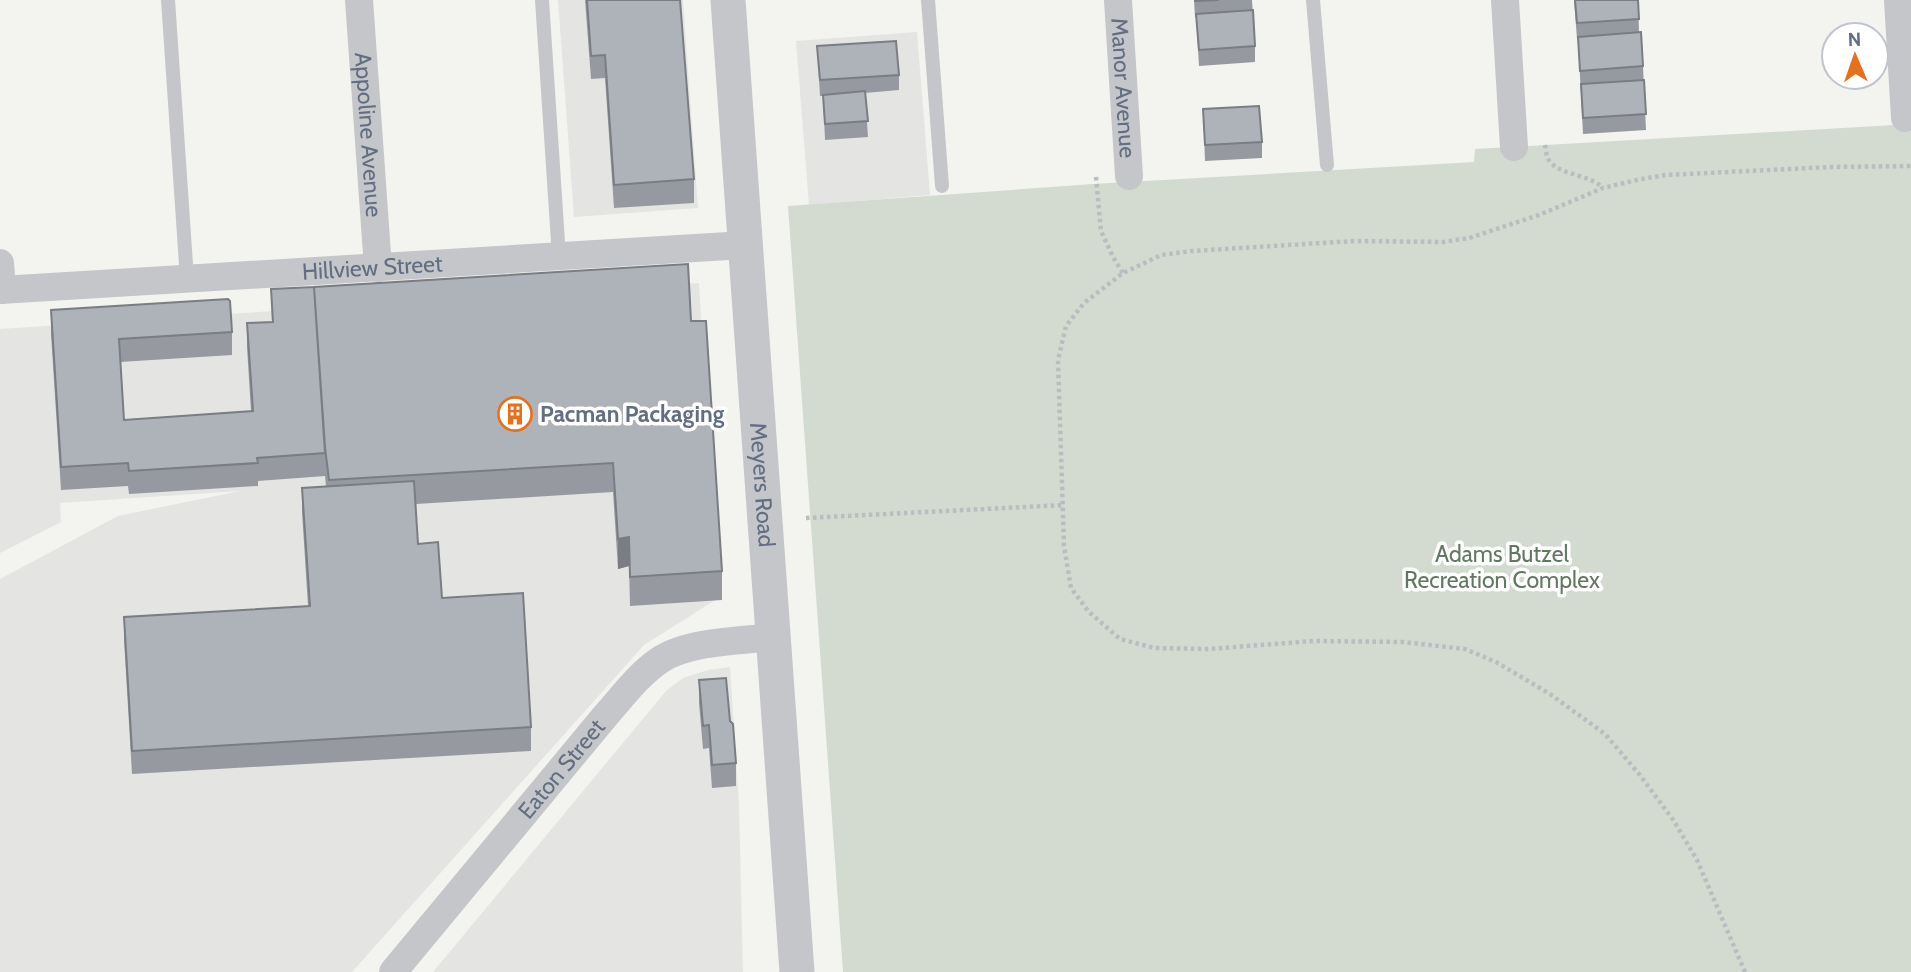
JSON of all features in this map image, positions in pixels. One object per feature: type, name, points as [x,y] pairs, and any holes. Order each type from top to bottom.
[{"type":"street","name":"Appoline Avenue","points":[[359,0],[378,268]]},
{"type":"street","name":"Meyers Road","points":[[728,0],[797,972]]},
{"type":"street","name":"Manor Avenue","points":[[1118,0],[1129,176]]},
{"type":"street","points":[[1505,0],[1514,147]]},
{"type":"street","points":[[1898,0],[1905,118]]},
{"type":"street","name":"Hillview Street","points":[[1,281],[187,279],[745,245]]},
{"type":"street","name":"Eaton Street","points":[[393,972],[635,682],[671,653],[691,646],[773,637]]},
{"type":"lane","points":[[168,0],[187,279]]},
{"type":"lane","points":[[542,0],[559,257]]},
{"type":"lane","points":[[928,0],[942,186]]},
{"type":"lane","points":[[1313,0],[1326,165]]},
{"type":"path","points":[[1545,144],[1551,163],[1597,181],[1604,188]]},
{"type":"path","points":[[1745,972],[1697,860],[1674,821],[1639,774],[1605,734],[1550,694],[1496,663],[1465,649],[1403,642],[1326,641],[1208,649],[1154,648],[1120,639],[1089,611],[1071,588],[1064,546],[1058,360],[1066,326],[1084,303],[1123,273],[1161,255],[1354,242],[1443,242],[1469,238],[1539,215],[1604,188],[1641,179],[1667,175],[1830,167],[1911,166]]},
{"type":"path","points":[[1096,177],[1101,231],[1123,273]]},
{"type":"path","points":[[806,518],[1064,505]]},
{"type":"shaded area","points":[[558,0],[683,0],[698,208],[574,217]]},
{"type":"shaded area","points":[[917,32],[930,195],[809,205],[796,41]]},
{"type":"shaded area","name":"Pacman Packaging","points":[[699,283],[717,599],[644,645],[352,972],[0,972],[0,579],[118,516],[240,491],[60,503],[61,522],[0,553],[0,329]]},
{"type":"shaded area","points":[[730,667],[739,806],[743,972],[433,972],[666,691],[683,678]]},
{"type":"green space","name":"Adams Butzel Recreation Complex","points":[[1911,124],[1911,972],[843,972],[788,206],[1093,184],[1474,162],[1475,149]]},
{"type":"building","points":[[587,0],[680,0],[694,179],[614,185],[605,55],[591,56]]},
{"type":"building","points":[[1575,0],[1638,0],[1639,19],[1577,23]]},
{"type":"building","points":[[1253,10],[1255,46],[1199,50],[1196,14]]},
{"type":"building","points":[[1641,32],[1643,66],[1580,71],[1578,37]]},
{"type":"building","points":[[896,41],[899,75],[820,80],[817,46]]},
{"type":"building","points":[[1644,80],[1646,114],[1583,118],[1581,84]]},
{"type":"building","points":[[865,91],[868,121],[825,124],[823,95]]},
{"type":"building","points":[[1259,106],[1262,142],[1205,145],[1203,109]]},
{"type":"building","name":"Pacman Packaging","points":[[688,264],[691,321],[706,321],[722,571],[630,577],[629,537],[618,539],[613,463],[329,480],[314,287]]},
{"type":"building","points":[[314,287],[325,453],[257,458],[258,463],[129,471],[128,463],[61,467],[51,310],[228,299],[232,332],[119,339],[124,420],[253,411],[247,323],[273,322],[271,289]]},
{"type":"building","points":[[414,481],[418,544],[438,542],[442,598],[523,593],[531,727],[132,751],[124,617],[310,606],[302,488]]},
{"type":"building","points":[[726,678],[736,763],[712,765],[709,725],[703,726],[699,680]]},
{"type":"place","name":"Pacman Packaging","points":[[515,414]]}]
